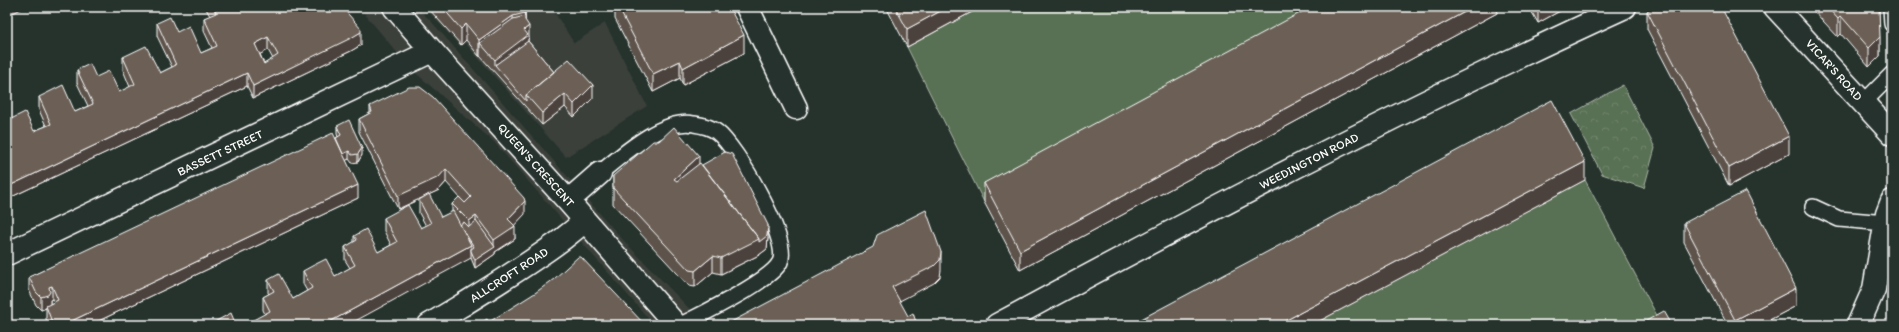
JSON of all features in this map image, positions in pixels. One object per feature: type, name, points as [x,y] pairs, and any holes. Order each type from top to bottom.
[{"type":"street","name":"QUEEN'S CRESCENT","points":[[394,7],[584,219],[676,325]]},
{"type":"street","points":[[747,7],[796,108]]},
{"type":"street","name":"WEEDINGTON ROAD","points":[[997,325],[1133,250],[1290,170],[1531,50],[1625,7]]},
{"type":"street","name":"VICAR'S ROAD","points":[[1776,7],[1892,134]]},
{"type":"street","name":"BASSETT STREET","points":[[7,254],[432,51]]},
{"type":"street","points":[[568,201],[600,173]]},
{"type":"street","points":[[1858,325],[1874,289],[1886,223],[1892,201]]},
{"type":"street","name":"ALLCROFT ROAD","points":[[429,325],[512,275],[579,226],[584,219]]},
{"type":"lane","points":[[1891,7],[1892,24]]},
{"type":"lane","points":[[1863,104],[1892,74]]},
{"type":"lane","points":[[600,173],[642,140],[673,125],[694,123],[717,132],[738,155],[778,233],[782,248],[781,262],[772,273],[738,294],[681,325]]},
{"type":"lane","points":[[1813,207],[1839,219],[1886,223]]},
{"type":"shaded area","points":[[359,7],[416,7],[430,20],[624,241],[705,325],[654,325],[494,142],[409,67]]},
{"type":"shaded area","points":[[427,7],[551,7],[574,43],[605,23],[647,106],[566,157],[465,43],[461,47],[427,10]]},
{"type":"green space","points":[[981,7],[1346,7],[984,202],[907,47]]},
{"type":"green space","points":[[1623,85],[1655,148],[1644,188],[1602,174],[1571,114]]},
{"type":"green space","points":[[1585,180],[1662,325],[1312,325]]},
{"type":"building","points":[[213,7],[342,7],[361,29],[361,32],[253,86],[247,73],[7,187],[7,145],[9,144],[7,139],[7,121],[25,112],[34,131],[51,124],[39,97],[63,85],[75,112],[93,104],[77,70],[90,64],[96,77],[109,71],[119,92],[135,84],[123,57],[146,46],[160,73],[176,65],[157,23],[170,17],[177,32],[189,26],[201,53],[217,46],[204,18],[216,13]],"holes":[[[268,37],[278,55],[264,64],[255,44]]]},
{"type":"building","points":[[442,7],[507,7],[510,11],[511,7],[525,7],[525,13],[513,16],[479,40],[466,24],[461,29]]},
{"type":"building","points":[[618,7],[729,7],[744,35],[683,68],[680,61],[653,74]]},
{"type":"building","points":[[895,7],[948,7],[907,29]]},
{"type":"building","points":[[1311,7],[1474,7],[1020,251],[984,183]]},
{"type":"building","points":[[1653,7],[1721,7],[1789,136],[1729,168],[1647,11]]},
{"type":"building","points":[[1827,7],[1879,7],[1880,37],[1869,48],[1841,16],[1838,19]]},
{"type":"building","points":[[525,16],[525,20],[529,26],[524,30],[528,35],[495,60],[480,43],[513,19]]},
{"type":"building","points":[[528,41],[554,72],[526,95],[526,101],[495,65]]},
{"type":"building","points":[[569,59],[593,85],[574,104],[565,94],[542,113],[526,95]]},
{"type":"building","points":[[409,87],[420,87],[433,97],[524,198],[525,201],[508,219],[515,226],[494,240],[476,216],[469,221],[452,204],[459,197],[465,203],[471,197],[446,169],[439,177],[398,196],[359,119],[372,112],[370,106]]},
{"type":"building","points":[[1552,100],[1585,162],[1277,325],[1130,325]]},
{"type":"building","points":[[349,120],[362,148],[358,154],[352,155],[349,151],[343,154],[336,138],[341,135],[337,126]]},
{"type":"building","points":[[674,127],[699,156],[674,179],[677,181],[700,163],[759,239],[721,258],[713,256],[695,271],[689,270],[613,188],[613,176],[653,141],[659,141]]},
{"type":"building","points":[[333,133],[358,185],[63,325],[53,325],[46,306],[58,300],[52,286],[49,287],[50,292],[48,295],[41,297],[36,292],[29,277]]},
{"type":"building","points":[[725,152],[732,154],[768,225],[767,236],[759,242],[759,239],[702,165]]},
{"type":"building","points":[[1746,191],[1796,288],[1735,320],[1684,223]]},
{"type":"building","points":[[429,194],[441,217],[453,211],[471,245],[324,325],[244,325],[270,311],[263,297],[274,291],[268,280],[279,274],[293,299],[312,288],[303,271],[326,259],[335,276],[355,265],[345,247],[357,240],[354,236],[366,229],[378,252],[397,242],[384,218],[408,205],[421,228],[431,223],[419,200]]},
{"type":"building","points":[[926,210],[941,252],[940,260],[934,266],[892,287],[908,316],[913,313],[917,325],[733,325],[731,322],[873,247],[877,235]]},
{"type":"building","points":[[476,221],[495,247],[475,260],[471,251],[474,247],[460,225],[464,222],[469,227]]},
{"type":"building","points":[[578,257],[581,257],[645,325],[491,325],[489,322],[535,293],[554,279]]},
{"type":"building","points":[[1664,311],[1672,325],[1639,325]]},
{"type":"building","points":[[231,313],[236,325],[209,325]]},
{"type":"building","points":[[487,319],[491,325],[477,325]]}]
